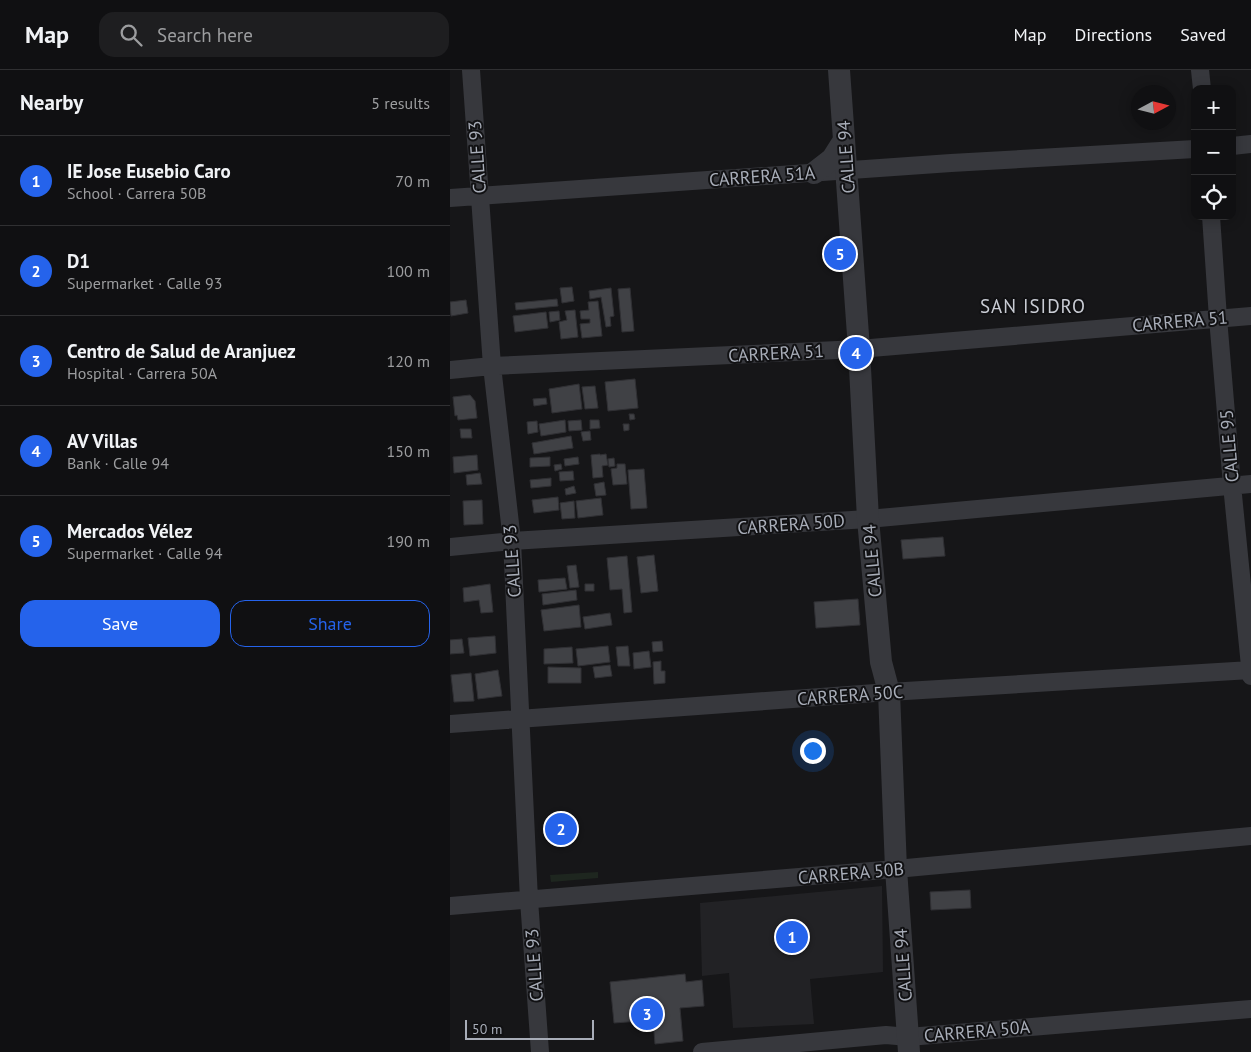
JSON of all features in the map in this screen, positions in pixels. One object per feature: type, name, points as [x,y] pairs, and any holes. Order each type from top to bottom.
[{"type":"street","name":"CALLE 93","points":[[471,70],[492,366],[512,541],[530,900],[540,1052]]},
{"type":"street","name":"CALLE 94","points":[[839,70],[860,349],[868,519],[881,662],[889,692],[896,869],[909,1044]]},
{"type":"street","points":[[1200,70],[1202,85]]},
{"type":"street","points":[[814,173],[832,160],[844,140]]},
{"type":"street","points":[[1236,146],[1251,144]]},
{"type":"street","name":"CARRERA 51A","points":[[450,198],[846,170],[1191,149]]},
{"type":"street","name":"CALLE 95","points":[[1211,220],[1232,486],[1243,508],[1251,676]]},
{"type":"street","name":"CARRERA 51","points":[[450,370],[492,366],[860,349],[1251,316]]},
{"type":"street","name":"CARRERA 50D","points":[[450,547],[512,541],[868,519],[1251,484]]},
{"type":"street","name":"CARRERA 50C","points":[[450,724],[889,692],[1251,670]]},
{"type":"street","name":"CARRERA 50B","points":[[450,906],[896,869],[1251,836]]},
{"type":"street","name":"CARRERA 50A","points":[[702,1052],[886,1035],[909,1044],[1251,1008]]},
{"type":"shaded area","points":[[598,872],[598,878],[551,882],[550,875]]},
{"type":"shaded area","points":[[882,886],[883,972],[810,979],[814,1024],[733,1028],[729,973],[702,976],[700,903]]},
{"type":"building","points":[[572,287],[574,301],[562,303],[560,288]]},
{"type":"building","points":[[611,288],[614,316],[610,317],[611,326],[606,327],[601,297],[590,299],[589,291]]},
{"type":"building","points":[[630,288],[634,331],[622,332],[618,289]]},
{"type":"building","points":[[557,299],[558,306],[516,310],[515,303]]},
{"type":"building","points":[[466,300],[468,313],[451,316],[450,302]]},
{"type":"building","points":[[598,301],[602,336],[582,338],[580,324],[590,323],[590,319],[581,319],[580,311],[589,310],[588,302]]},
{"type":"building","points":[[575,310],[578,337],[561,339],[559,322],[567,320],[565,311]]},
{"type":"building","points":[[559,311],[560,320],[550,322],[549,312]]},
{"type":"building","points":[[546,312],[548,328],[515,332],[513,316]]},
{"type":"building","points":[[635,379],[638,408],[608,411],[605,382]]},
{"type":"building","points":[[579,384],[582,409],[552,413],[549,389]]},
{"type":"building","points":[[595,386],[598,408],[585,409],[582,387]]},
{"type":"building","points":[[470,395],[475,401],[477,418],[458,420],[457,415],[455,416],[453,397]]},
{"type":"building","points":[[546,398],[547,404],[534,406],[533,399]]},
{"type":"building","points":[[629,414],[634,414],[635,419],[630,420]]},
{"type":"building","points":[[565,420],[566,432],[541,436],[539,424]]},
{"type":"building","points":[[581,420],[582,430],[569,431],[568,421]]},
{"type":"building","points":[[590,420],[599,420],[600,428],[590,429]]},
{"type":"building","points":[[537,421],[538,432],[528,434],[527,422]]},
{"type":"building","points":[[623,424],[629,424],[629,430],[624,431]]},
{"type":"building","points":[[460,429],[471,429],[472,438],[461,438]]},
{"type":"building","points":[[590,431],[591,440],[583,441],[581,432]]},
{"type":"building","points":[[571,436],[573,448],[534,454],[532,443]]},
{"type":"building","points":[[606,454],[608,465],[602,466],[603,477],[593,478],[591,455]]},
{"type":"building","points":[[477,455],[478,470],[454,473],[453,457]]},
{"type":"building","points":[[550,457],[550,466],[530,467],[530,458]]},
{"type":"building","points":[[578,457],[579,464],[565,466],[564,459]]},
{"type":"building","points":[[614,458],[615,466],[609,467],[608,459]]},
{"type":"building","points":[[561,464],[562,469],[555,471],[554,465]]},
{"type":"building","points":[[617,464],[625,464],[627,484],[613,485],[611,469],[617,468]]},
{"type":"building","points":[[644,469],[647,508],[631,509],[628,470]]},
{"type":"building","points":[[573,471],[574,480],[560,481],[559,472]]},
{"type":"building","points":[[480,473],[482,484],[467,485],[466,475]]},
{"type":"building","points":[[551,478],[551,486],[531,488],[530,480]]},
{"type":"building","points":[[604,482],[606,495],[596,496],[594,484]]},
{"type":"building","points":[[574,486],[576,493],[566,495],[565,489]]},
{"type":"building","points":[[558,497],[559,510],[534,513],[532,500]]},
{"type":"building","points":[[601,498],[603,515],[578,518],[576,501]]},
{"type":"building","points":[[482,500],[483,524],[464,525],[463,501]]},
{"type":"building","points":[[574,501],[575,518],[562,519],[560,503]]},
{"type":"building","points":[[943,537],[945,556],[903,559],[901,540]]},
{"type":"building","points":[[654,555],[658,591],[641,593],[637,557]]},
{"type":"building","points":[[627,556],[632,612],[624,613],[622,589],[610,590],[607,558]]},
{"type":"building","points":[[576,565],[579,587],[570,588],[567,566]]},
{"type":"building","points":[[565,578],[567,589],[539,592],[538,580]]},
{"type":"building","points":[[490,584],[493,612],[481,613],[479,600],[464,602],[463,588]]},
{"type":"building","points":[[585,584],[594,584],[594,591],[585,591]]},
{"type":"building","points":[[576,590],[577,600],[543,605],[542,594]]},
{"type":"building","points":[[858,599],[860,625],[816,628],[814,602]]},
{"type":"building","points":[[579,605],[581,627],[544,631],[541,610]]},
{"type":"building","points":[[610,613],[612,625],[585,629],[583,617]]},
{"type":"building","points":[[495,636],[496,653],[470,656],[468,638]]},
{"type":"building","points":[[462,639],[464,653],[450,654],[450,640]]},
{"type":"building","points":[[662,641],[663,651],[653,652],[652,642]]},
{"type":"building","points":[[608,646],[610,662],[578,666],[576,649]]},
{"type":"building","points":[[628,646],[630,666],[618,666],[616,647]]},
{"type":"building","points":[[572,647],[573,663],[544,664],[544,649]]},
{"type":"building","points":[[649,651],[651,667],[634,669],[633,653]]},
{"type":"building","points":[[661,661],[661,671],[665,671],[665,683],[654,684],[653,662]]},
{"type":"building","points":[[610,665],[612,676],[595,678],[593,667]]},
{"type":"building","points":[[548,667],[581,668],[581,683],[548,683]]},
{"type":"building","points":[[498,670],[502,696],[478,699],[475,674]]},
{"type":"building","points":[[471,673],[474,701],[454,702],[451,675]]},
{"type":"building","points":[[970,890],[971,908],[931,910],[930,892]]},
{"type":"building","points":[[685,974],[686,982],[702,980],[704,1006],[680,1008],[683,1041],[655,1044],[653,1020],[614,1023],[610,982]]},
{"type":"place","name":"Mercados Vélez","points":[[840,254]]},
{"type":"place","name":"AV Villas","points":[[856,353]]},
{"type":"place","name":"D1","points":[[561,829]]},
{"type":"place","name":"IE Jose Eusebio Caro","points":[[792,937]]},
{"type":"place","name":"Centro de Salud de Aranjuez","points":[[647,1014]]},
{"type":"district","name":"SAN ISIDRO","points":[[1033,306]]}]
